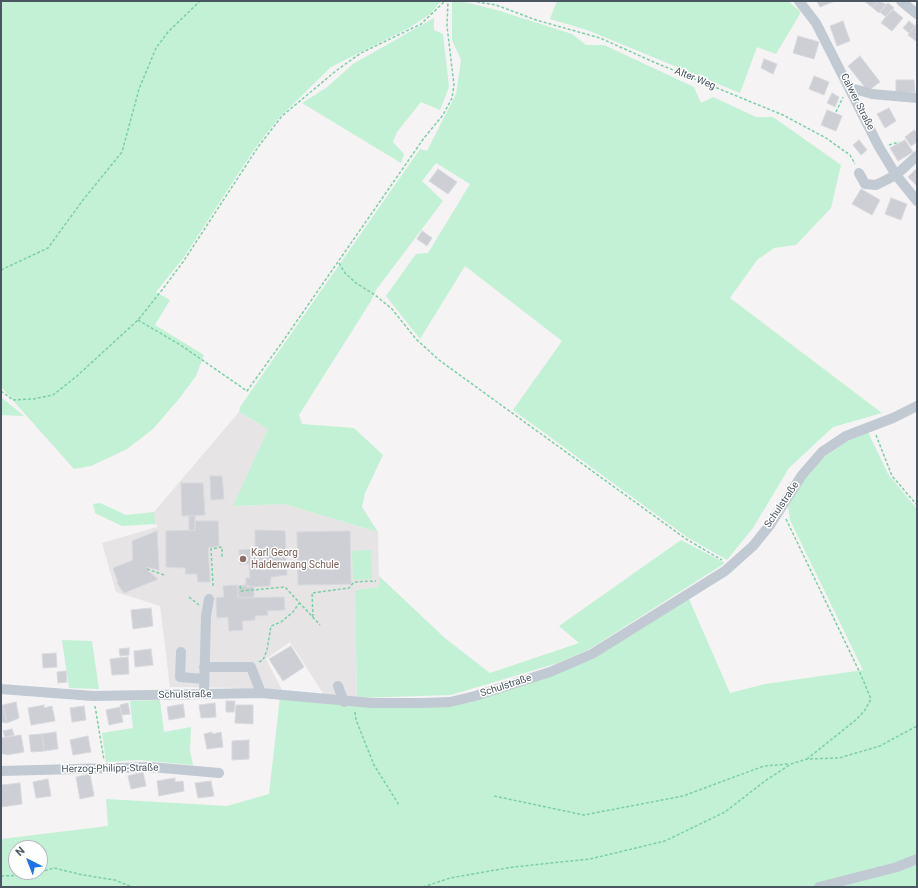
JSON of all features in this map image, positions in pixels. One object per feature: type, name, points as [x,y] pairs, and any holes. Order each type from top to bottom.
[{"type":"street","name":"Calwer Straße","points":[[799,1],[816,23],[896,175],[917,201]]},
{"type":"street","points":[[901,1],[917,14]]},
{"type":"street","points":[[851,88],[872,94],[917,98]]},
{"type":"street","points":[[859,173],[866,184],[876,184],[896,175],[917,156]]},
{"type":"street","name":"Schulstraße","points":[[1,688],[93,696],[261,693],[349,702],[450,702],[475,696],[550,672],[592,654],[695,590],[730,566],[753,546],[781,508],[802,475],[822,452],[846,436],[873,426],[917,406]]},
{"type":"street","points":[[204,694],[206,616],[209,599]]},
{"type":"street","points":[[181,652],[180,677],[204,679]]},
{"type":"street","points":[[204,667],[251,667],[261,693]]},
{"type":"street","points":[[338,686],[349,702]]},
{"type":"street","name":"Herzog-Philipp-Straße","points":[[1,772],[106,767],[151,767],[219,773]]},
{"type":"street","points":[[819,887],[897,867],[917,859]]},
{"type":"path","points":[[1,270],[48,248],[82,200],[122,152],[139,89],[156,48],[168,32],[200,1]]},
{"type":"path","points":[[1,391],[12,400],[33,400],[53,395],[77,376],[138,320],[184,262],[258,147],[282,116],[337,70],[361,53],[421,24],[445,1]]},
{"type":"path","points":[[138,320],[182,346],[247,391],[339,262],[424,138],[443,114],[452,98],[454,85],[447,26],[448,1]]},
{"type":"path","name":"Alter Weg","points":[[472,1],[496,6],[536,20],[600,38],[656,64],[783,115],[826,138],[850,155],[859,173]]},
{"type":"path","points":[[836,112],[843,96],[851,88]]},
{"type":"path","points":[[339,262],[345,273],[356,283],[375,295],[392,309],[416,339],[439,360],[686,539],[730,566]]},
{"type":"path","points":[[873,426],[881,451],[892,476],[917,505]]},
{"type":"path","points":[[781,508],[871,699],[865,710],[857,719],[807,759]]},
{"type":"path","points":[[213,586],[211,549],[222,547],[222,558]]},
{"type":"path","points":[[147,569],[164,575]]},
{"type":"path","points":[[313,617],[312,592],[349,588],[354,582],[376,581]]},
{"type":"path","points":[[240,586],[241,591],[285,587],[320,625]]},
{"type":"path","points":[[251,667],[263,660],[267,650],[271,626],[281,622],[293,612],[300,602]]},
{"type":"path","points":[[93,696],[106,767]]},
{"type":"path","points":[[349,702],[374,765],[399,805]]},
{"type":"path","points":[[494,796],[584,815],[683,796],[764,766],[791,764],[807,759],[839,758],[880,746],[917,726]]},
{"type":"path","points":[[423,887],[450,878],[513,867],[590,859],[665,841],[724,812],[764,781],[791,764]]},
{"type":"path","points":[[48,870],[54,868],[83,875],[115,880],[132,887]]},
{"type":"shaded area","name":"Karl Georg Haldenwang Schule","points":[[239,412],[268,429],[233,506],[284,504],[378,532],[379,587],[355,590],[357,698],[324,695],[290,642],[266,659],[282,690],[170,687],[160,606],[116,592],[102,543],[157,527],[154,512]]},
{"type":"green space","points":[[1,1],[441,1],[430,14],[409,28],[331,67],[278,119],[255,148],[184,257],[156,292],[170,300],[155,325],[204,355],[196,376],[153,429],[127,449],[91,466],[74,469],[1,387]]},
{"type":"green space","points":[[452,1],[469,3],[500,11],[572,34],[586,45],[604,45],[694,87],[701,103],[713,97],[756,117],[773,117],[841,165],[831,208],[796,245],[774,248],[757,260],[730,298],[882,413],[833,427],[789,468],[753,528],[727,560],[687,537],[513,410],[562,341],[465,266],[420,339],[386,296],[416,254],[428,253],[470,184],[436,163],[422,181],[443,201],[376,290],[371,301],[299,415],[302,424],[354,428],[383,455],[365,493],[362,507],[378,532],[284,504],[233,506],[268,429],[239,412],[240,407],[420,149],[427,151],[456,94],[461,60],[452,40]]},
{"type":"green space","points":[[557,1],[788,1],[801,12],[776,54],[757,47],[740,93],[587,30],[550,19]]},
{"type":"green space","points":[[434,18],[434,30],[443,34],[449,87],[440,110],[421,102],[397,132],[393,142],[404,154],[401,163],[302,103],[326,88],[353,64]]},
{"type":"green space","points":[[1,397],[24,416],[1,415]]},
{"type":"green space","points":[[868,432],[888,474],[917,509],[917,887],[1,887],[1,839],[108,826],[106,799],[227,806],[269,794],[280,697],[412,707],[553,674],[689,599],[730,693],[765,684],[863,670],[790,520],[788,506],[805,478],[823,458],[847,441]]},
{"type":"green space","points":[[100,503],[126,515],[154,512],[156,524],[122,526],[95,513],[93,504]]},
{"type":"green space","points":[[681,540],[725,563],[588,650],[558,663],[451,695],[357,698],[355,590],[379,587],[379,576],[446,639],[490,673],[579,643],[559,626]]},
{"type":"green space","points":[[371,550],[372,579],[353,580],[352,551]]},
{"type":"green space","points":[[62,640],[92,641],[99,689],[69,688]]},
{"type":"green space","points":[[160,700],[164,732],[191,727],[190,751],[193,765],[139,760],[106,762],[102,733],[133,728],[130,701]]},
{"type":"building","points":[[817,1],[835,1],[820,7]]},
{"type":"building","points":[[864,1],[878,1],[873,8]]},
{"type":"building","points":[[878,1],[886,4],[879,13],[873,8]]},
{"type":"building","points":[[888,3],[894,8],[886,17],[880,12]]},
{"type":"building","points":[[892,9],[903,18],[892,31],[881,23]]},
{"type":"building","points":[[843,21],[850,41],[837,46],[830,26]]},
{"type":"building","points":[[909,21],[915,26],[909,33],[903,28]]},
{"type":"building","points":[[917,23],[917,42],[908,35]]},
{"type":"building","points":[[798,36],[819,42],[814,59],[793,53]]},
{"type":"building","points":[[860,56],[880,82],[868,91],[848,66]]},
{"type":"building","points":[[764,59],[777,64],[773,74],[761,68]]},
{"type":"building","points":[[814,76],[829,82],[824,95],[809,89]]},
{"type":"building","points":[[896,80],[914,80],[915,92],[896,93]]},
{"type":"building","points":[[832,93],[839,97],[835,107],[827,103]]},
{"type":"building","points":[[889,108],[896,121],[885,128],[877,114]]},
{"type":"building","points":[[827,110],[842,116],[836,131],[821,125]]},
{"type":"building","points":[[914,130],[917,133],[917,142],[911,146],[905,137]]},
{"type":"building","points":[[859,140],[867,150],[861,155],[853,145]]},
{"type":"building","points":[[905,140],[913,152],[898,161],[890,148]]},
{"type":"building","points":[[917,168],[917,186],[908,177]]},
{"type":"building","points":[[438,169],[457,182],[448,194],[429,181]]},
{"type":"building","points":[[861,189],[880,200],[872,215],[852,204]]},
{"type":"building","points":[[891,198],[907,204],[901,220],[885,214]]},
{"type":"building","points":[[422,231],[432,238],[427,246],[417,239]]},
{"type":"building","points":[[210,476],[222,476],[224,499],[211,500]]},
{"type":"building","points":[[181,483],[203,483],[205,515],[182,516]]},
{"type":"building","points":[[189,516],[195,516],[195,530],[189,531]]},
{"type":"building","points":[[195,521],[218,521],[219,546],[208,548],[210,582],[198,582],[197,574],[185,574],[186,568],[166,567],[166,531],[195,530]]},
{"type":"building","points":[[255,530],[285,531],[287,575],[271,577],[270,586],[246,587],[246,578],[250,578],[249,564],[240,564],[239,550],[255,549]]},
{"type":"building","points":[[157,531],[159,570],[147,567],[148,571],[158,579],[124,593],[117,583],[118,582],[113,568],[133,560],[132,541]]},
{"type":"building","points":[[350,531],[351,584],[298,585],[297,532]]},
{"type":"building","points":[[237,585],[238,598],[284,597],[285,610],[267,611],[268,615],[255,616],[255,620],[242,621],[243,630],[229,631],[228,617],[217,618],[216,598],[224,597],[223,586]]},
{"type":"building","points":[[246,585],[254,587],[254,597],[238,598],[238,586]]},
{"type":"building","points":[[151,608],[153,626],[133,629],[131,610]]},
{"type":"building","points":[[291,646],[304,667],[283,681],[269,659]]},
{"type":"building","points":[[129,648],[129,655],[120,656],[119,649]]},
{"type":"building","points":[[151,649],[153,665],[135,667],[134,651]]},
{"type":"building","points":[[56,653],[57,667],[43,668],[42,654]]},
{"type":"building","points":[[128,657],[129,674],[112,675],[110,659]]},
{"type":"building","points":[[66,671],[67,682],[58,683],[57,672]]},
{"type":"building","points":[[226,701],[235,701],[234,712],[226,712]]},
{"type":"building","points":[[16,702],[19,718],[7,723],[3,705]]},
{"type":"building","points":[[128,703],[130,714],[122,715],[120,705]]},
{"type":"building","points":[[215,703],[216,717],[201,718],[199,705]]},
{"type":"building","points":[[183,704],[185,717],[169,720],[167,707]]},
{"type":"building","points":[[1,705],[3,705],[7,723],[1,722]]},
{"type":"building","points":[[44,705],[44,708],[52,706],[55,721],[31,725],[28,708]]},
{"type":"building","points":[[236,705],[253,705],[253,724],[235,723]]},
{"type":"building","points":[[84,706],[86,720],[72,722],[70,708]]},
{"type":"building","points":[[120,707],[123,722],[109,725],[106,710]]},
{"type":"building","points":[[12,729],[14,735],[5,737],[3,731]]},
{"type":"building","points":[[56,732],[58,749],[44,751],[42,734]]},
{"type":"building","points":[[212,732],[212,734],[221,732],[223,747],[207,749],[204,734]]},
{"type":"building","points":[[42,734],[44,751],[31,752],[29,735]]},
{"type":"building","points":[[21,735],[24,752],[6,755],[1,754],[1,738]]},
{"type":"building","points":[[88,736],[91,752],[73,755],[70,740]]},
{"type":"building","points":[[249,740],[249,759],[232,760],[232,741]]},
{"type":"building","points":[[143,772],[146,786],[131,789],[128,776]]},
{"type":"building","points":[[90,774],[94,796],[80,799],[76,777]]},
{"type":"building","points":[[175,778],[175,782],[183,781],[184,791],[159,796],[157,781]]},
{"type":"building","points":[[48,779],[51,796],[36,798],[33,782]]},
{"type":"building","points":[[211,781],[214,796],[198,798],[195,783]]},
{"type":"building","points":[[20,783],[22,804],[1,807],[1,785]]},
{"type":"place","name":"Karl Georg Haldenwang Schule","points":[[243,559]]}]
